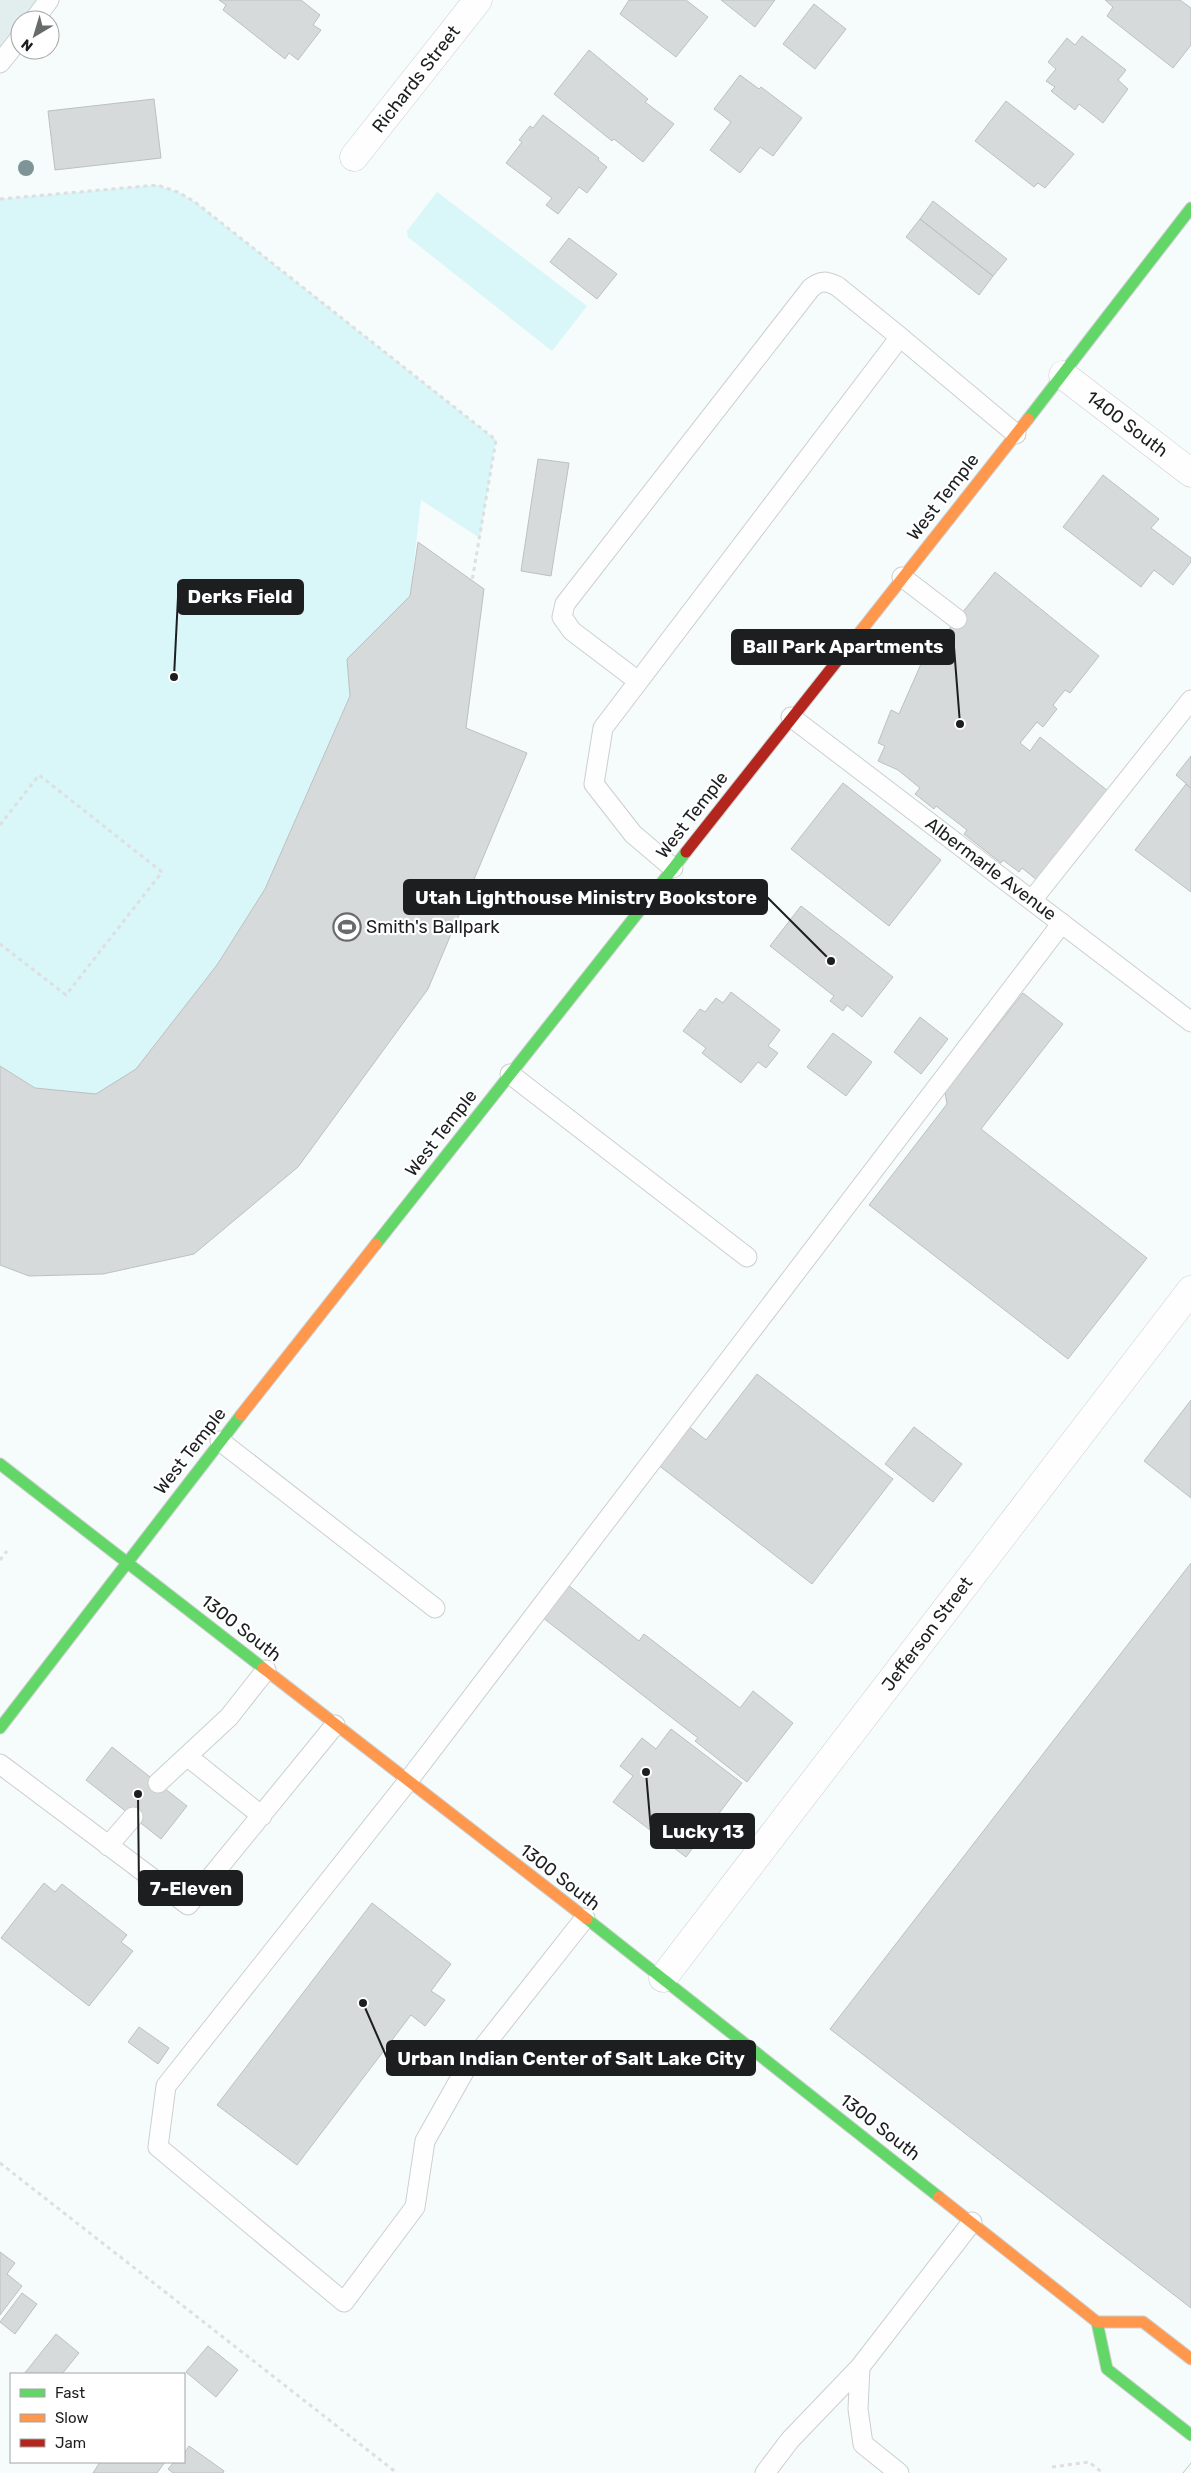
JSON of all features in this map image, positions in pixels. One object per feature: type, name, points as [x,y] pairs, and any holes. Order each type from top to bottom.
[{"type":"street","name":"Richards Street","points":[[354,157],[478,0]]},
{"type":"street","name":"West Temple","points":[[0,1728],[220,1441],[1063,375],[1191,208]]},
{"type":"street","name":"1400 South","points":[[1063,375],[1191,473]]},
{"type":"street","name":"Jefferson Street","points":[[663,1978],[1191,1290]]},
{"type":"street","name":"1300 South","points":[[0,1464],[128,1561],[663,1978],[1097,2322]]},
{"type":"street","points":[[1191,2359],[1144,2322],[1097,2322],[1107,2369],[1191,2435]]},
{"type":"lane","points":[[0,63],[10,50]]},
{"type":"lane","points":[[638,681],[572,631],[562,617],[565,604],[811,288],[819,282],[827,281],[837,286],[1016,434]]},
{"type":"lane","points":[[673,868],[633,834],[594,784],[603,728],[900,337]]},
{"type":"lane","points":[[902,577],[957,619]]},
{"type":"lane","points":[[1032,900],[1191,700]]},
{"type":"lane","name":"Albermarle Avenue","points":[[791,717],[1191,1022]]},
{"type":"lane","points":[[585,1918],[465,2070],[425,2141],[415,2207],[344,2302],[158,2147],[166,2086],[408,1781],[1062,923]]},
{"type":"lane","points":[[510,1074],[747,1257]]},
{"type":"lane","points":[[220,1441],[435,1608]]},
{"type":"lane","points":[[158,1783],[230,1717],[266,1670]]},
{"type":"lane","points":[[0,1764],[188,1905],[336,1725]]},
{"type":"lane","points":[[187,1756],[262,1816]]},
{"type":"lane","points":[[108,1846],[133,1817]]},
{"type":"lane","points":[[765,2473],[790,2440],[860,2367],[972,2222]]},
{"type":"lane","points":[[860,2367],[858,2409],[863,2444],[898,2473]]},
{"type":"path","points":[[0,200],[158,185],[178,192],[195,202],[496,440],[472,581]]},
{"type":"path","points":[[0,825],[39,775],[162,872],[66,995],[0,944]]},
{"type":"path","points":[[0,1560],[7,1550]]},
{"type":"path","points":[[0,2163],[397,2473]]},
{"type":"path","points":[[1052,2467],[1089,2462],[1103,2473]]},
{"type":"shaded area","points":[[0,0],[55,0],[47,10],[10,10],[10,58],[0,70]]},
{"type":"shaded area","points":[[157,185],[178,192],[195,202],[496,440],[480,538],[421,500],[410,596],[347,659],[350,696],[265,889],[217,965],[136,1069],[96,1094],[35,1088],[0,1066],[0,199]]},
{"type":"shaded area","points":[[437,192],[587,306],[552,351],[408,237],[407,231]]},
{"type":"building","points":[[219,0],[301,0],[320,15],[313,25],[321,30],[298,60],[289,53],[285,59],[223,10],[226,5]]},
{"type":"building","points":[[629,0],[686,0],[708,17],[676,57],[620,14]]},
{"type":"building","points":[[721,0],[775,0],[755,27]]},
{"type":"building","points":[[1105,0],[1180,0],[1191,8],[1191,45],[1173,68],[1107,16],[1113,7]]},
{"type":"building","points":[[814,4],[846,29],[815,69],[783,44]]},
{"type":"building","points":[[1082,36],[1126,70],[1118,80],[1128,89],[1103,123],[1079,104],[1075,110],[1051,91],[1055,87],[1046,81],[1056,69],[1048,62],[1067,38],[1075,45]]},
{"type":"building","points":[[589,50],[648,99],[645,102],[674,124],[643,162],[614,139],[612,141],[554,94]]},
{"type":"building","points":[[740,75],[759,89],[761,87],[802,118],[773,156],[760,147],[740,173],[710,150],[731,122],[714,109]]},
{"type":"building","points":[[154,99],[161,158],[55,170],[48,111]]},
{"type":"building","points":[[1006,101],[1074,154],[1045,188],[1038,183],[1034,187],[975,141]]},
{"type":"building","points":[[543,115],[599,158],[598,160],[607,167],[587,193],[579,187],[558,214],[546,205],[552,198],[506,163],[522,142],[519,140],[530,126],[533,128]]},
{"type":"building","points":[[933,201],[1007,259],[993,276],[920,219]]},
{"type":"building","points":[[920,219],[993,276],[979,295],[906,237]]},
{"type":"building","points":[[569,238],[617,274],[597,299],[550,262]]},
{"type":"building","points":[[538,459],[569,463],[551,576],[521,571]]},
{"type":"building","points":[[1103,475],[1159,519],[1151,528],[1191,558],[1191,562],[1173,585],[1154,570],[1141,587],[1063,527]]},
{"type":"building","name":"Smith's Ballpark","points":[[418,542],[484,589],[466,728],[527,753],[428,989],[298,1167],[194,1254],[103,1274],[29,1276],[0,1265],[0,1066],[35,1088],[96,1094],[136,1069],[217,965],[265,889],[350,696],[347,659],[410,596]]},
{"type":"building","points":[[995,572],[1099,656],[1070,693],[1065,690],[1053,705],[1057,709],[1043,727],[1037,722],[1020,743],[1030,751],[1040,737],[1108,791],[1037,880],[1022,868],[1019,872],[1003,860],[1001,863],[964,834],[967,830],[936,806],[934,809],[915,794],[920,788],[898,770],[878,761],[885,746],[878,743],[891,710],[899,714],[921,664]]},
{"type":"building","points":[[1191,756],[1191,788],[1176,775]]},
{"type":"building","points":[[843,783],[941,860],[889,926],[791,849]]},
{"type":"building","points":[[1186,784],[1191,788],[1191,892],[1135,850]]},
{"type":"building","points":[[801,906],[893,977],[862,1017],[847,1005],[843,1011],[830,1001],[834,996],[770,946]]},
{"type":"building","points":[[731,992],[780,1030],[768,1046],[778,1053],[766,1068],[758,1062],[741,1083],[702,1053],[706,1048],[683,1031],[700,1009],[705,1012],[716,998],[723,1003]]},
{"type":"building","points":[[1023,993],[1063,1024],[981,1129],[1147,1258],[1068,1359],[869,1205],[947,1104],[945,1092]]},
{"type":"building","points":[[920,1017],[948,1039],[921,1074],[894,1052]]},
{"type":"building","points":[[833,1033],[872,1062],[846,1096],[807,1067]]},
{"type":"building","points":[[757,1374],[893,1479],[812,1584],[657,1464],[687,1425],[706,1440]]},
{"type":"building","points":[[1191,1400],[1191,1498],[1144,1461]]},
{"type":"building","points":[[914,1427],[962,1464],[933,1502],[885,1464]]},
{"type":"building","points":[[1191,1563],[1191,2308],[830,2029]]},
{"type":"building","points":[[563,1581],[639,1641],[644,1634],[740,1708],[753,1691],[793,1723],[747,1782],[695,1741],[698,1738],[538,1614]]},
{"type":"building","points":[[671,1729],[742,1783],[686,1857],[613,1802],[633,1776],[620,1766],[642,1738],[656,1749]]},
{"type":"building","points":[[112,1747],[187,1806],[161,1839],[86,1780]]},
{"type":"building","points":[[44,1883],[55,1892],[62,1884],[127,1935],[121,1942],[133,1951],[89,2006],[1,1938]]},
{"type":"building","points":[[372,1903],[451,1964],[431,1991],[445,2000],[425,2026],[411,2015],[297,2165],[217,2105]]},
{"type":"building","points":[[139,2027],[169,2048],[158,2064],[128,2042]]},
{"type":"building","points":[[0,2252],[15,2263],[7,2274],[22,2286],[0,2315]]},
{"type":"building","points":[[22,2293],[37,2304],[15,2334],[0,2322]]},
{"type":"building","points":[[56,2334],[79,2353],[63,2373],[25,2373]]},
{"type":"building","points":[[208,2346],[238,2370],[216,2397],[186,2372]]},
{"type":"building","points":[[189,2446],[224,2471],[223,2473],[173,2473],[168,2469],[173,2463],[185,2463],[185,2452]]},
{"type":"building","points":[[99,2463],[164,2463],[157,2473],[93,2473]]},
{"type":"tram line","points":[[1183,2473],[1191,2463]]},
{"type":"traffic: fast","points":[[1028,419],[1191,208]]},
{"type":"traffic: fast","points":[[376,1244],[686,852]]},
{"type":"traffic: fast","points":[[0,1728],[241,1415]]},
{"type":"traffic: fast","points":[[0,1464],[263,1668]]},
{"type":"traffic: fast","points":[[587,1919],[939,2197]]},
{"type":"traffic: fast","points":[[1097,2322],[1107,2369],[1191,2435]]},
{"type":"traffic: slow","points":[[849,646],[1028,419]]},
{"type":"traffic: slow","points":[[241,1415],[376,1244]]},
{"type":"traffic: slow","points":[[263,1668],[587,1919]]},
{"type":"traffic: slow","points":[[939,2197],[1097,2322],[1143,2322],[1191,2359]]},
{"type":"traffic: jam","points":[[686,852],[849,646]]},
{"type":"place","name":"Derks Field","points":[[174,677]]},
{"type":"place","name":"Ball Park Apartments","points":[[960,724]]},
{"type":"place","name":"Smith's Ballpark","points":[[347,927]]},
{"type":"place","name":"Utah Lighthouse Ministry Bookstore","points":[[831,961]]},
{"type":"place","name":"Lucky 13","points":[[646,1772]]},
{"type":"place","name":"7-Eleven","points":[[138,1794]]},
{"type":"place","name":"Urban Indian Center of Salt Lake City","points":[[363,2003]]}]
